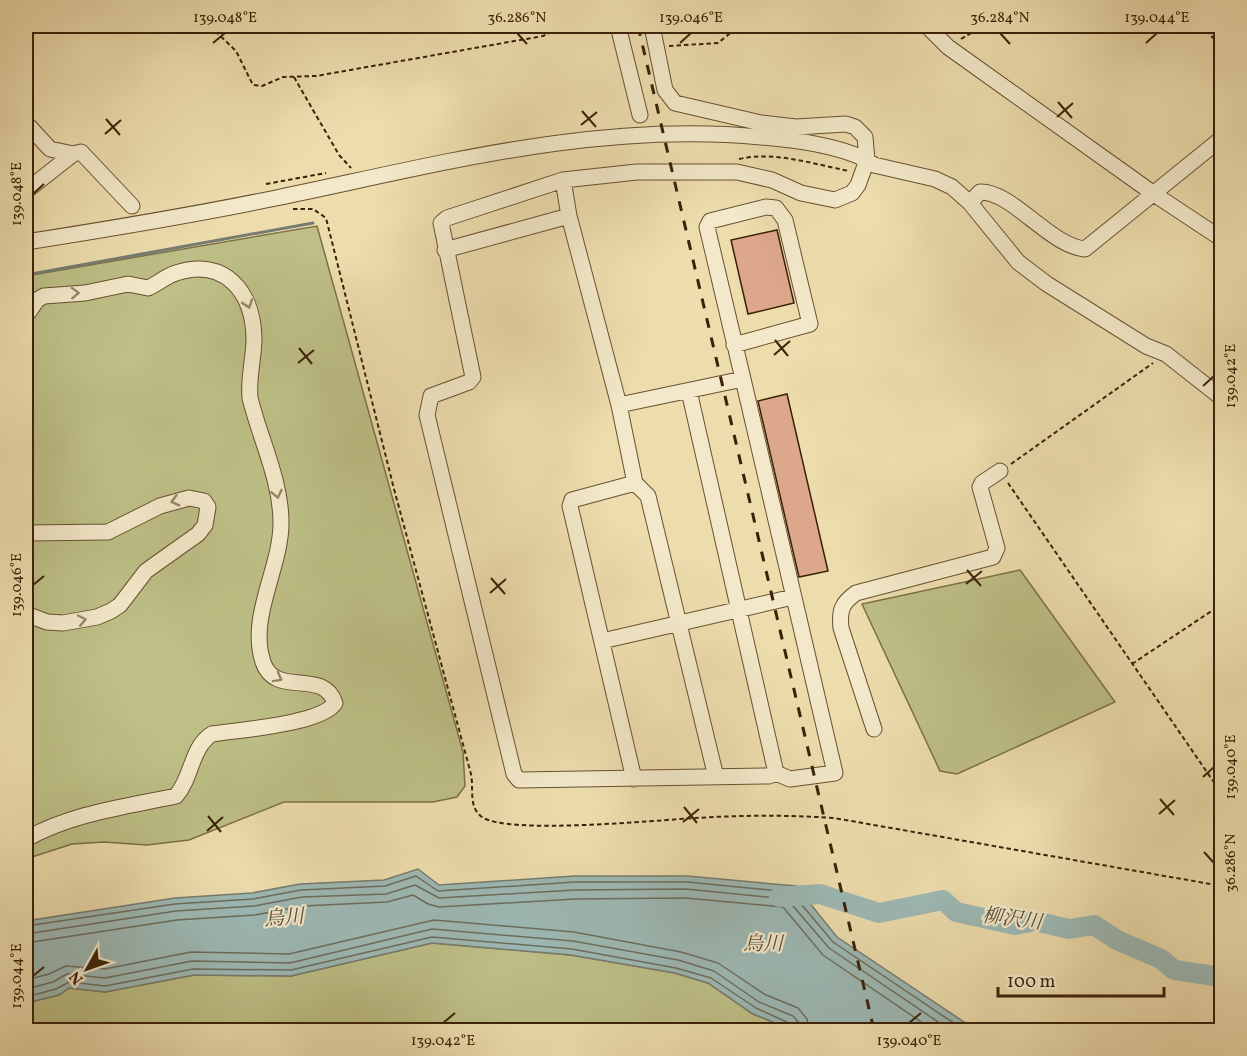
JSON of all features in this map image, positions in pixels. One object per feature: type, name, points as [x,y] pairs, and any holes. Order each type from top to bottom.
[{"type":"street","points":[[618,26],[640,115]]},
{"type":"street","points":[[652,26],[665,90],[675,104],[761,123],[796,127],[846,124],[855,127],[865,136],[865,167],[852,193],[844,198],[828,200],[737,171],[637,172],[563,180],[447,218],[441,223],[472,377],[469,382],[431,396],[427,415],[514,774],[519,780],[769,776],[776,773],[790,779],[834,773],[742,380],[707,227],[710,221],[766,207],[776,208],[785,220],[810,324],[734,345]]},
{"type":"street","points":[[927,26],[948,47],[1154,194],[1221,238]]},
{"type":"street","points":[[26,123],[50,149],[73,154]]},
{"type":"street","points":[[26,243],[198,214],[429,164],[559,141],[686,132],[739,135],[802,143],[857,155],[865,167]]},
{"type":"street","points":[[970,203],[980,192],[988,192],[1046,231],[1085,249],[1221,138]]},
{"type":"street","points":[[26,191],[73,154],[81,152],[132,206]]},
{"type":"street","points":[[865,167],[874,165],[935,179],[952,187],[970,203],[1018,262],[1047,284],[1146,346],[1166,354],[1221,399]]},
{"type":"street","points":[[563,180],[569,216],[619,405],[635,483],[648,496],[716,777]]},
{"type":"street","points":[[446,250],[569,216]]},
{"type":"street","points":[[26,316],[37,300],[44,296],[85,293],[128,284],[148,288],[178,272],[213,270],[237,285],[250,307],[254,338],[248,381],[250,398],[279,500],[281,523],[258,643],[266,670],[273,677],[287,683],[318,684],[326,688],[335,703],[322,715],[307,719],[212,734],[200,744],[183,789],[176,796],[86,813],[60,822],[26,839]]},
{"type":"street","points":[[619,405],[742,380]]},
{"type":"street","points":[[688,391],[776,773]]},
{"type":"street","points":[[874,729],[841,628],[839,612],[846,600],[856,593],[993,557],[997,548],[980,488],[982,483],[1000,471]]},
{"type":"street","points":[[634,779],[570,506],[572,500],[635,483]]},
{"type":"street","points":[[26,533],[108,532],[160,506],[189,498],[204,501],[208,507],[205,525],[198,534],[147,572],[120,606],[97,617],[63,624],[26,615]]},
{"type":"street","points":[[602,641],[793,597]]},
{"type":"path","points":[[210,26],[236,51],[253,85],[262,86],[283,77],[316,76],[543,36],[564,26]]},
{"type":"path","points":[[657,46],[718,43],[739,26]]},
{"type":"path","points":[[948,47],[983,26]]},
{"type":"path","points":[[1200,26],[1221,46]]},
{"type":"path","points":[[294,77],[339,155],[351,169]]},
{"type":"path","points":[[740,159],[773,157],[865,167]]},
{"type":"path","points":[[283,210],[313,209],[326,218],[394,489],[471,774],[474,808],[479,815],[487,820],[528,824],[589,825],[795,815],[834,818],[1221,886]]},
{"type":"path","points":[[1166,354],[1000,471],[1221,794]]},
{"type":"path","points":[[1131,664],[1221,604]]},
{"type":"green space","points":[[317,226],[463,752],[465,786],[457,797],[433,802],[284,802],[189,840],[147,845],[104,842],[72,844],[26,859],[26,276]]},
{"type":"green space","points":[[1020,570],[1115,702],[957,774],[940,771],[862,604]]},
{"type":"green space","points":[[432,943],[571,955],[675,973],[708,983],[753,1014],[793,1030],[26,1030],[26,1003],[59,995],[69,988],[105,992],[194,975],[291,976]]},
{"type":"water","name":"烏川","points":[[418,869],[439,885],[575,876],[687,876],[796,886],[837,937],[976,1030],[793,1030],[753,1014],[708,983],[675,973],[571,955],[432,943],[291,976],[194,975],[105,992],[69,988],[59,995],[26,1003],[26,921],[175,898],[252,893],[300,884],[384,880]]},
{"type":"building","points":[[777,230],[794,303],[748,314],[731,240]]},
{"type":"building","points":[[787,394],[828,571],[799,577],[758,401]]},
{"type":"waterway","points":[[26,275],[313,223]]},
{"type":"waterway","name":"柳沢川","points":[[779,897],[820,894],[879,913],[943,900],[956,912],[1015,925],[1035,921],[1069,929],[1094,925],[1117,940],[1161,959],[1174,970],[1222,977]]},
{"type":"railway","points":[[638,26],[874,1030]]}]
